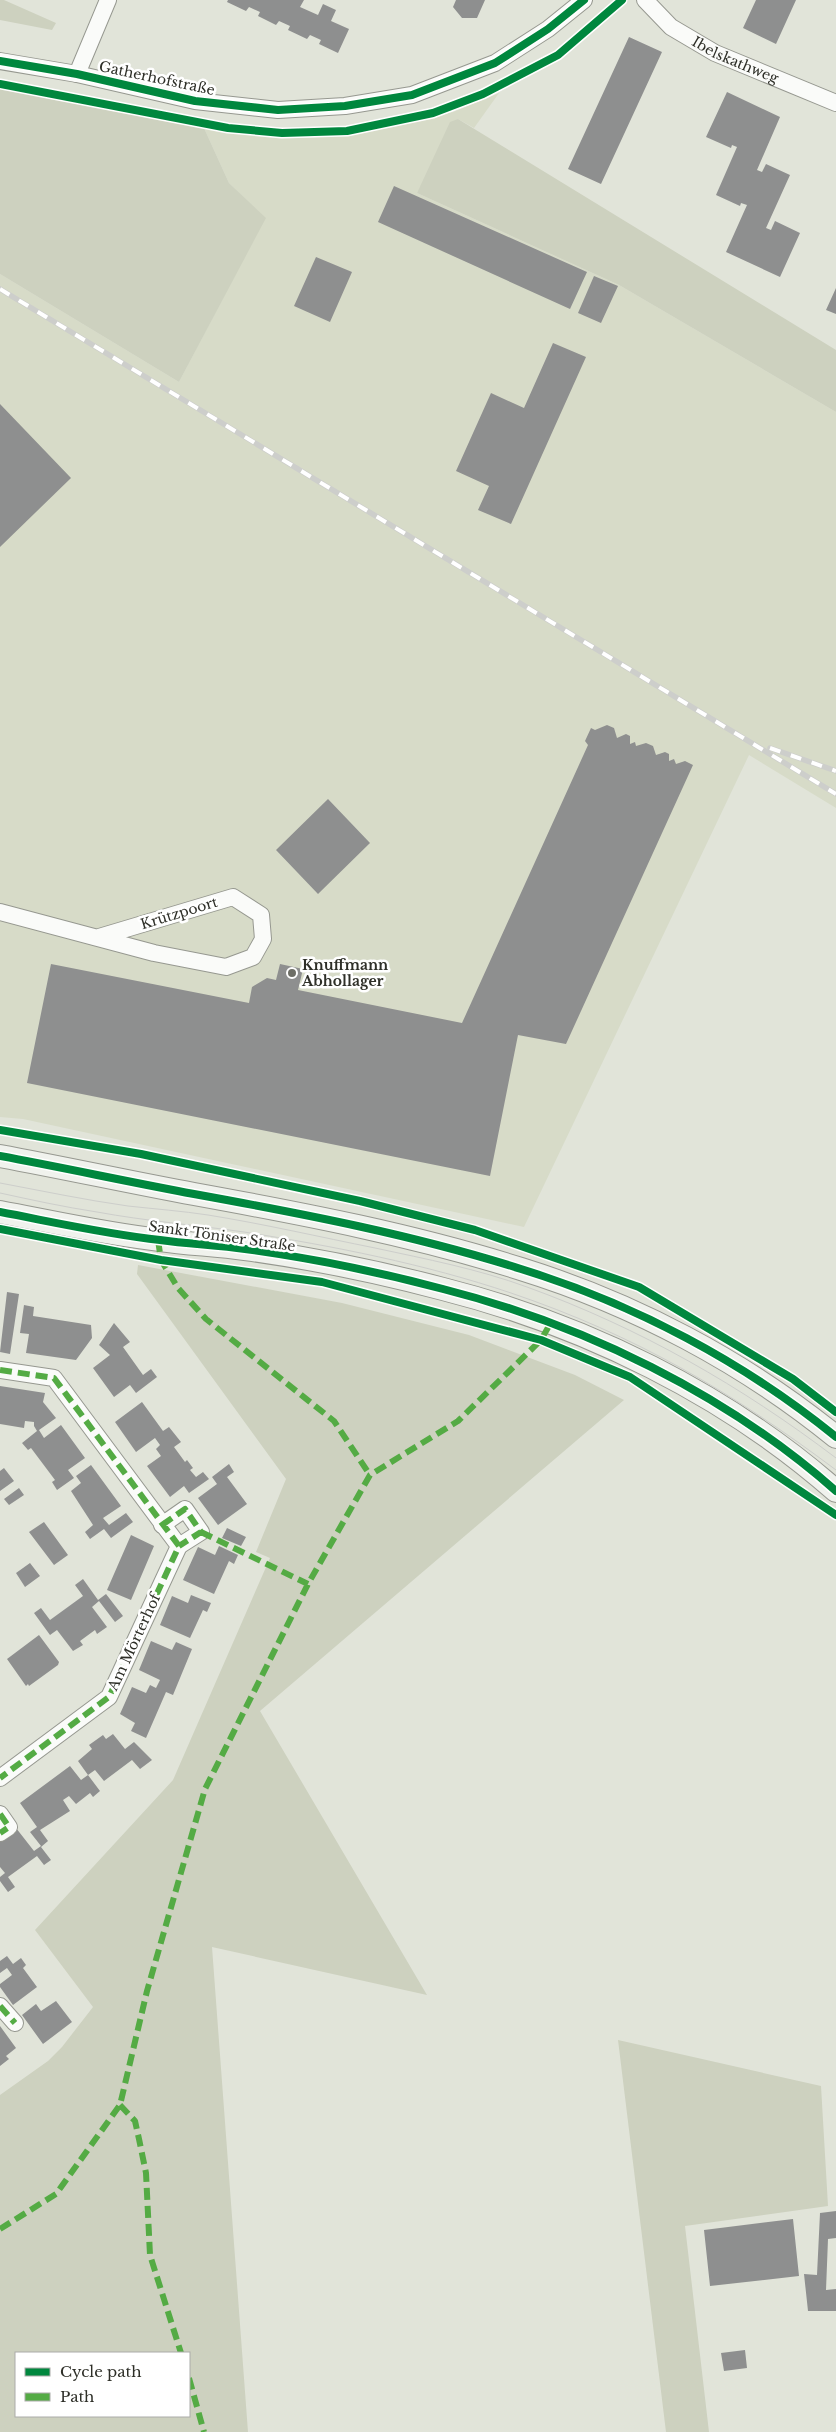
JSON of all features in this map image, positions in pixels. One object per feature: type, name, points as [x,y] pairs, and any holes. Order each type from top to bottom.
[{"type":"main road","points":[[0,1156],[387,1233],[459,1250],[522,1269],[614,1304],[681,1336],[783,1397],[836,1437]]},
{"type":"main road","name":"Sankt Töniser Straße","points":[[0,1212],[158,1240],[245,1249],[339,1266],[443,1288],[513,1310],[625,1355],[684,1385],[752,1427],[836,1491]]},
{"type":"street","points":[[76,74],[108,0]]},
{"type":"street","name":"Gatherhofstraße","points":[[0,61],[76,74],[195,102],[278,110],[345,106],[412,95],[494,63],[548,29],[584,0]]},
{"type":"street","name":"Ibelskathweg","points":[[645,0],[671,27],[715,53],[836,103]]},
{"type":"street","name":"Krützpoort","points":[[0,912],[154,952],[226,967],[253,958],[263,939],[261,915],[233,897],[99,937]]},
{"type":"street","points":[[0,1370],[54,1378],[162,1525],[179,1546],[201,1532],[185,1509],[162,1525]]},
{"type":"street","name":"Am Mörterhof","points":[[0,1778],[109,1697],[179,1546]]},
{"type":"street","points":[[0,1814],[8,1827],[0,1833]]},
{"type":"street","points":[[0,2006],[16,2023]]},
{"type":"shaded area","points":[[0,0],[4,0],[56,23],[52,30],[0,20]]},
{"type":"shaded area","points":[[0,86],[204,128],[229,183],[266,218],[179,382],[0,274]]},
{"type":"shaded area","points":[[499,93],[474,128],[458,119],[417,193],[619,285],[836,412],[836,808],[749,755],[524,1227],[23,1119],[0,1117],[0,274],[179,382],[265,218],[229,183],[204,128],[243,134],[305,138],[358,134],[453,112]]},
{"type":"shaded area","points":[[458,119],[836,350],[836,412],[619,285],[417,193],[450,122]]},
{"type":"shaded area","points":[[138,1265],[342,1303],[469,1335],[575,1375],[624,1400],[260,1711],[427,1995],[212,1947],[248,2432],[0,2432],[0,2095],[48,2061],[62,2047],[93,2007],[35,1930],[173,1780],[270,1558],[256,1552],[286,1479],[137,1274]]},
{"type":"shaded area","points":[[618,2040],[821,2086],[828,2206],[685,2226],[709,2432],[666,2432]]},
{"type":"building","points":[[228,0],[304,0],[300,7],[318,15],[323,4],[336,10],[331,21],[349,29],[338,53],[319,44],[321,40],[310,35],[307,39],[288,30],[290,26],[279,21],[276,25],[258,16],[260,12],[249,7],[246,11],[227,2]]},
{"type":"building","points":[[456,0],[485,0],[477,18],[462,18],[453,7]]},
{"type":"building","points":[[756,0],[796,0],[776,44],[743,28]]},
{"type":"building","points":[[629,37],[662,52],[601,184],[568,169]]},
{"type":"building","points":[[727,92],[780,117],[757,170],[762,172],[766,164],[790,175],[766,228],[771,230],[775,221],[800,233],[780,277],[726,252],[747,205],[741,203],[740,206],[716,195],[737,147],[732,145],[731,148],[706,137]]},
{"type":"building","points":[[394,186],[587,272],[570,309],[378,222]]},
{"type":"building","points":[[316,257],[352,272],[330,322],[294,306]]},
{"type":"building","points":[[594,276],[618,286],[601,323],[578,313]]},
{"type":"building","points":[[836,288],[836,314],[826,310]]},
{"type":"building","points":[[553,343],[586,357],[511,524],[478,510],[489,486],[456,471],[491,393],[524,408]]},
{"type":"building","points":[[0,404],[71,478],[0,547]]},
{"type":"building","points":[[607,725],[614,728],[617,738],[626,734],[630,736],[630,744],[635,742],[636,746],[646,743],[653,746],[656,755],[665,752],[669,754],[669,761],[674,759],[676,764],[685,761],[693,765],[566,1044],[518,1035],[490,1176],[27,1083],[51,964],[249,1003],[252,987],[267,978],[276,980],[280,964],[303,969],[298,990],[462,1023],[588,745],[585,741],[591,728],[595,730]]},
{"type":"building","points":[[328,799],[370,843],[318,894],[276,850]]},
{"type":"building","points":[[7,1292],[19,1294],[10,1354],[0,1352]]},
{"type":"building","points":[[24,1305],[34,1307],[33,1316],[91,1325],[92,1338],[76,1360],[26,1353],[29,1334],[20,1333]]},
{"type":"building","points":[[114,1323],[130,1342],[123,1347],[143,1375],[151,1369],[157,1377],[136,1393],[130,1385],[114,1397],[93,1368],[110,1355],[99,1345]]},
{"type":"building","points":[[0,1386],[45,1393],[43,1402],[56,1418],[39,1430],[44,1438],[61,1425],[85,1458],[68,1470],[74,1478],[57,1490],[52,1482],[55,1480],[31,1448],[28,1450],[22,1443],[37,1431],[34,1422],[25,1421],[24,1428],[0,1424]]},
{"type":"building","points":[[142,1402],[163,1431],[169,1427],[181,1442],[174,1447],[185,1462],[187,1460],[193,1468],[190,1470],[196,1477],[203,1472],[209,1479],[189,1493],[184,1486],[170,1497],[147,1466],[161,1456],[156,1449],[160,1445],[155,1438],[136,1452],[115,1422]]},
{"type":"building","points":[[229,1464],[234,1472],[227,1477],[247,1504],[218,1525],[198,1498],[217,1484],[212,1477]]},
{"type":"building","points":[[91,1465],[121,1506],[103,1518],[109,1525],[126,1513],[133,1522],[111,1538],[104,1529],[90,1539],[85,1532],[93,1525],[71,1491],[81,1483],[76,1476]]},
{"type":"building","points":[[4,1468],[14,1481],[0,1491],[0,1471]]},
{"type":"building","points":[[19,1488],[24,1495],[9,1505],[4,1499]]},
{"type":"building","points":[[44,1522],[68,1555],[54,1565],[29,1532]]},
{"type":"building","points":[[227,1528],[246,1537],[241,1546],[222,1538]]},
{"type":"building","points":[[131,1535],[154,1546],[131,1600],[107,1590]]},
{"type":"building","points":[[219,1546],[238,1555],[234,1564],[229,1561],[214,1594],[183,1580],[198,1547],[215,1555]]},
{"type":"building","points":[[30,1563],[40,1576],[25,1587],[16,1573]]},
{"type":"building","points":[[83,1579],[98,1600],[106,1594],[123,1616],[115,1622],[99,1601],[92,1607],[107,1627],[97,1634],[95,1630],[80,1641],[83,1645],[73,1651],[57,1630],[50,1635],[34,1613],[41,1608],[50,1620],[83,1596],[75,1585]]},
{"type":"building","points":[[191,1595],[211,1603],[207,1612],[203,1610],[190,1638],[160,1625],[172,1596],[188,1603]]},
{"type":"building","points":[[39,1635],[59,1662],[58,1665],[29,1686],[28,1684],[26,1686],[7,1659]]},
{"type":"building","points":[[151,1641],[172,1650],[176,1642],[192,1649],[173,1695],[166,1692],[146,1738],[131,1731],[135,1723],[120,1714],[132,1687],[146,1693],[150,1685],[156,1688],[160,1680],[139,1670]]},
{"type":"building","points":[[113,1734],[125,1749],[134,1742],[152,1760],[140,1769],[132,1760],[104,1781],[95,1770],[88,1775],[78,1761],[92,1749],[89,1745],[103,1735],[106,1739]]},
{"type":"building","points":[[70,1766],[81,1780],[88,1775],[100,1791],[93,1797],[90,1793],[76,1804],[69,1796],[63,1800],[70,1811],[40,1830],[48,1841],[41,1847],[51,1860],[44,1865],[37,1856],[8,1877],[15,1887],[8,1892],[0,1881],[0,1877],[5,1873],[0,1867],[0,1840],[16,1828],[34,1851],[41,1846],[30,1832],[37,1827],[20,1803]]},
{"type":"building","points":[[7,1956],[13,1964],[21,1958],[26,1965],[23,1968],[37,1987],[13,2005],[0,1987],[0,1984],[12,1975],[7,1968],[0,1973],[0,1961]]},
{"type":"building","points":[[56,2001],[72,2022],[43,2044],[22,2015],[36,2004],[41,2011]]},
{"type":"building","points":[[0,2026],[16,2048],[6,2056],[9,2059],[0,2066]]},
{"type":"building","points":[[836,2211],[836,2238],[828,2239],[826,2290],[836,2289],[836,2311],[808,2311],[804,2274],[817,2275],[820,2213]]},
{"type":"building","points":[[793,2219],[799,2276],[710,2286],[704,2230]]},
{"type":"building","points":[[745,2350],[747,2368],[724,2371],[721,2353]]},
{"type":"tram line","points":[[0,1183],[112,1204],[250,1222],[433,1260],[527,1287],[610,1321],[688,1361],[764,1407],[836,1458]]},
{"type":"tram line","points":[[0,1193],[115,1215],[311,1243],[446,1273],[511,1293],[599,1327],[681,1368],[759,1415],[836,1470]]},
{"type":"railway","points":[[0,289],[836,794]]},
{"type":"railway","points":[[770,748],[836,771]]},
{"type":"marked path","points":[[158,1240],[161,1260],[178,1288],[206,1319],[334,1421],[370,1475]]},
{"type":"marked path","points":[[0,2229],[56,2194],[120,2105],[147,1991],[205,1789],[308,1584],[370,1475],[458,1421],[541,1340],[550,1324]]},
{"type":"marked path","points":[[0,1370],[54,1378],[179,1546],[109,1697],[0,1778]]},
{"type":"marked path","points":[[162,1525],[185,1509],[201,1532],[179,1546]]},
{"type":"marked path","points":[[201,1532],[308,1584]]},
{"type":"marked path","points":[[0,1814],[9,1827],[0,1833]]},
{"type":"marked path","points":[[0,2006],[15,2023]]},
{"type":"marked path","points":[[120,2105],[135,2121],[146,2173],[150,2255],[181,2352]]},
{"type":"marked path","points":[[190,2382],[204,2432]]},
{"type":"cycle path","points":[[0,61],[77,74],[195,101],[278,110],[345,106],[412,95],[495,63],[548,29],[584,0]]},
{"type":"cycle path","points":[[0,84],[228,128],[282,133],[347,131],[433,113],[483,94],[558,55],[622,0]]},
{"type":"cycle path","points":[[0,1130],[141,1154],[360,1201],[475,1230],[639,1287],[793,1379],[836,1412]]},
{"type":"cycle path","points":[[0,1156],[359,1226],[481,1257],[563,1283],[605,1299],[646,1318],[726,1360],[764,1384],[836,1437]]},
{"type":"cycle path","points":[[0,1212],[80,1228],[245,1249],[320,1261],[370,1271],[496,1304],[549,1322],[601,1343],[652,1367],[701,1394],[748,1424],[793,1456],[836,1491]]},
{"type":"cycle path","points":[[0,1229],[161,1260],[322,1282],[541,1340],[630,1377],[836,1515]]},
{"type":"place","name":"Knuffmann Abhollager","points":[[292,973]]}]
